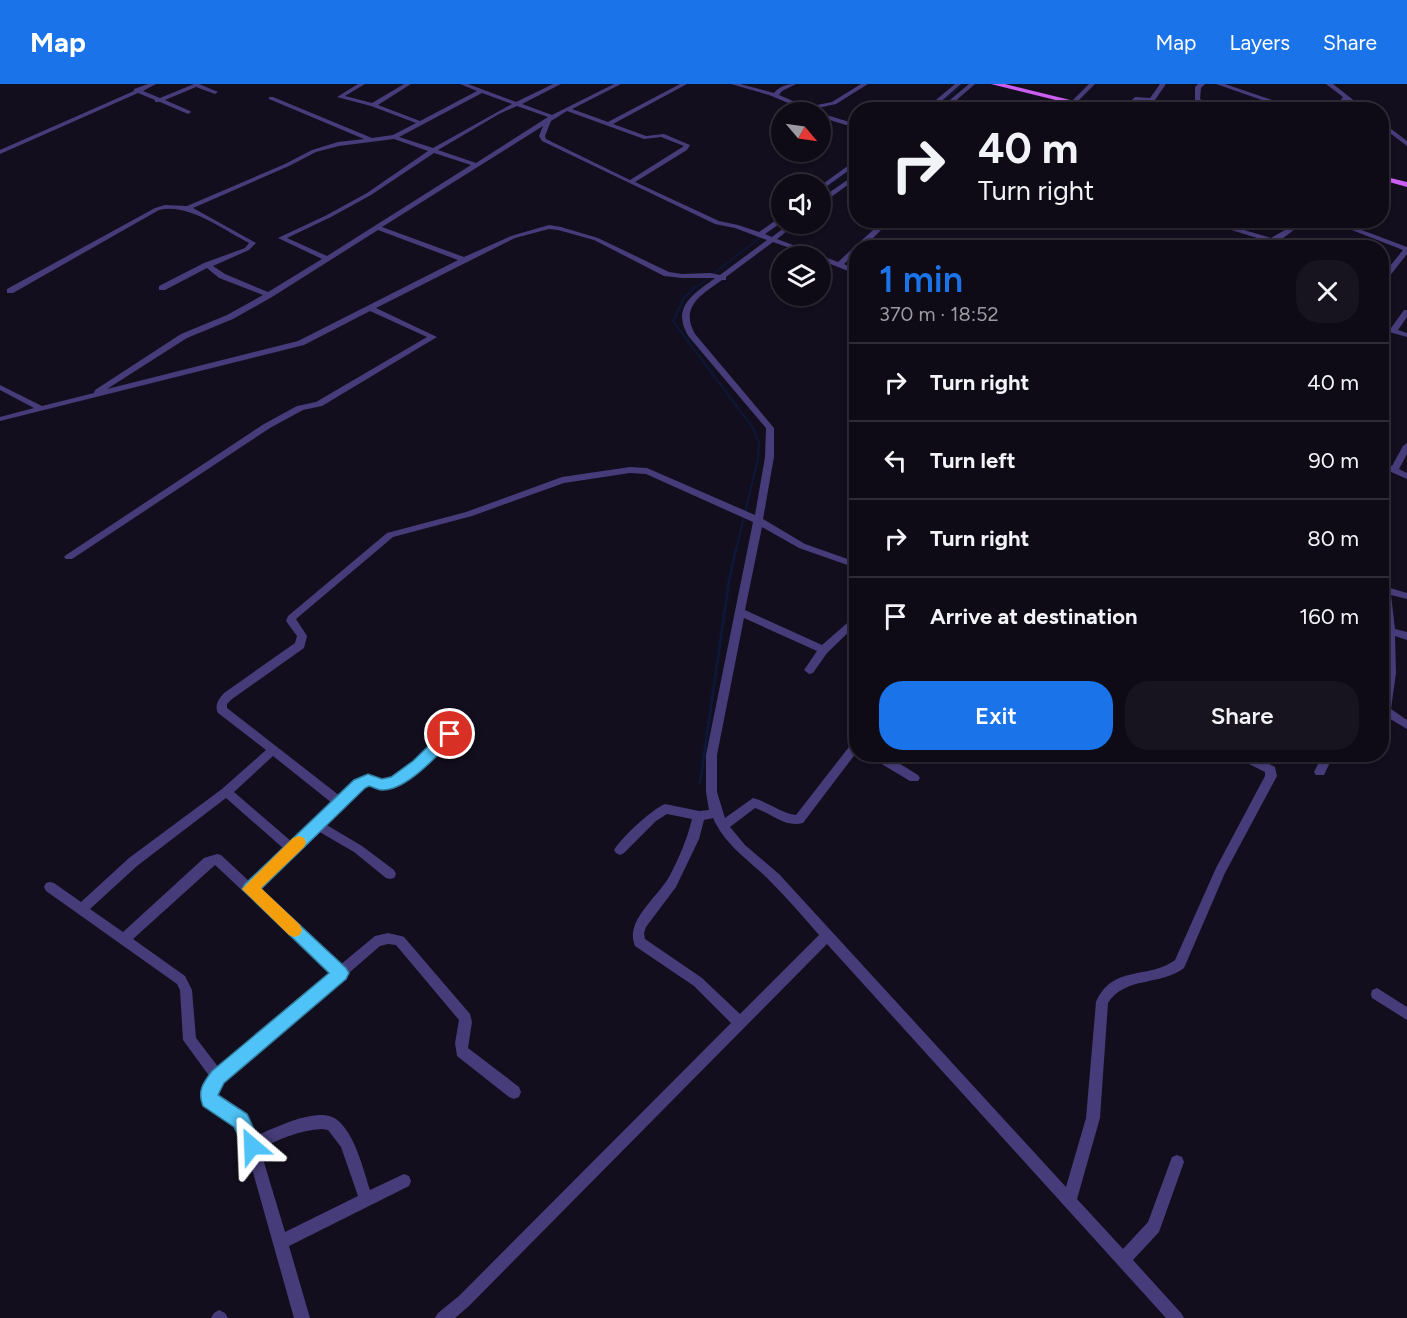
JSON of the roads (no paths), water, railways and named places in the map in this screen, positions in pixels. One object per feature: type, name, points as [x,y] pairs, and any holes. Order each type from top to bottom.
[{"type":"main road","points":[[995,84],[1079,102]]},
{"type":"main road","points":[[1389,180],[1407,185]]},
{"type":"street","points":[[0,153],[153,84]]},
{"type":"street","points":[[362,84],[340,97],[373,105],[421,123]]},
{"type":"street","points":[[388,84],[401,88]]},
{"type":"street","points":[[373,105],[408,84]]},
{"type":"street","points":[[463,84],[550,119]]},
{"type":"street","points":[[188,208],[314,151],[370,139],[394,137],[489,84]]},
{"type":"street","points":[[326,258],[281,238],[369,194],[432,151],[515,103],[558,84]]},
{"type":"street","points":[[92,397],[184,336],[230,317],[269,295],[550,119],[618,84]]},
{"type":"street","points":[[608,124],[684,84]]},
{"type":"street","points":[[734,84],[789,102]]},
{"type":"street","points":[[775,96],[780,90],[794,84]]},
{"type":"street","points":[[831,104],[865,84]]},
{"type":"street","points":[[937,102],[958,84]]},
{"type":"street","points":[[950,102],[972,84]]},
{"type":"street","points":[[1075,101],[1092,84]]},
{"type":"street","points":[[1133,102],[1137,98],[1152,100],[1163,84]]},
{"type":"street","points":[[1202,84],[1198,87],[1197,100],[1203,102]]},
{"type":"street","points":[[1219,84],[1274,102]]},
{"type":"street","points":[[1329,84],[1353,102]]},
{"type":"street","points":[[157,101],[195,86],[215,92]]},
{"type":"street","points":[[136,90],[157,101],[188,112]]},
{"type":"street","points":[[1342,102],[1346,97]]},
{"type":"street","points":[[272,98],[370,139]]},
{"type":"street","points":[[567,109],[649,139],[666,136],[688,146],[631,182]]},
{"type":"street","points":[[550,119],[543,139],[717,223],[736,226],[790,246]]},
{"type":"street","points":[[831,119],[849,124]]},
{"type":"street","points":[[1389,130],[1407,144]]},
{"type":"street","points":[[394,137],[476,165]]},
{"type":"street","points":[[831,181],[849,167]]},
{"type":"street","points":[[831,195],[849,181]]},
{"type":"street","points":[[10,291],[157,209],[188,208],[253,243],[247,249],[207,265],[162,288]]},
{"type":"street","points":[[376,227],[464,260]]},
{"type":"street","points":[[0,419],[301,344],[464,260],[513,237],[536,230],[559,228],[596,239],[667,274],[717,276]]},
{"type":"street","points":[[866,240],[879,228]]},
{"type":"street","points":[[1229,228],[1270,240],[1292,228]]},
{"type":"street","points":[[1354,228],[1378,240]]},
{"type":"street","points":[[771,231],[692,299],[685,316],[686,327],[692,335],[770,428],[771,445],[759,521],[712,745],[710,790],[718,813],[723,826],[742,850],[775,878],[1176,1318]]},
{"type":"street","points":[[766,237],[772,234]]},
{"type":"street","points":[[1389,246],[1406,254],[1389,272]]},
{"type":"street","points":[[839,265],[849,256]]},
{"type":"street","points":[[831,262],[849,269]]},
{"type":"street","points":[[207,265],[222,276],[269,295]]},
{"type":"street","points":[[69,557],[267,426],[300,408],[319,404],[434,337],[370,308]]},
{"type":"street","points":[[1393,331],[1407,312]]},
{"type":"street","points":[[1389,330],[1407,335]]},
{"type":"street","points":[[0,387],[42,409]]},
{"type":"street","points":[[1394,470],[1407,446]]},
{"type":"street","points":[[1389,468],[1407,476]]},
{"type":"street","points":[[340,803],[222,710],[224,700],[300,645],[302,636],[291,618],[390,535],[469,514],[562,480],[635,469],[666,478],[759,521],[802,546],[849,563]]},
{"type":"street","points":[[1389,591],[1407,596]]},
{"type":"street","points":[[740,612],[824,650]]},
{"type":"street","points":[[1389,624],[1407,636]]},
{"type":"street","points":[[808,670],[824,650],[849,627]]},
{"type":"street","points":[[1389,644],[1391,686],[1389,692]]},
{"type":"street","points":[[1389,714],[1407,725]]},
{"type":"street","points":[[250,889],[364,781],[387,785],[395,782],[418,765],[450,734]]},
{"type":"street","points":[[83,908],[133,862],[226,792],[273,750]]},
{"type":"street","points":[[723,826],[753,803],[793,821],[799,820],[849,755]]},
{"type":"street","points":[[887,762],[914,778]]},
{"type":"street","points":[[1070,1200],[1094,1118],[1102,1002],[1107,994],[1129,979],[1167,971],[1180,964],[1220,872],[1270,776],[1271,770],[1258,762]]},
{"type":"street","points":[[1320,772],[1325,762]]},
{"type":"street","points":[[226,792],[292,849]]},
{"type":"street","points":[[620,850],[652,818],[665,809],[699,816],[718,813]]},
{"type":"street","points":[[699,816],[693,839],[672,883],[641,924],[638,938],[639,942],[698,982],[741,1024]]},
{"type":"street","points":[[317,825],[358,849],[390,874]]},
{"type":"street","points":[[124,938],[214,858],[221,861],[340,973]]},
{"type":"street","points":[[50,887],[83,908],[181,980],[186,990],[190,1040],[218,1077]]},
{"type":"street","points":[[443,1318],[472,1293],[827,936]]},
{"type":"street","points":[[302,1318],[252,1146],[241,1120],[209,1100],[209,1089],[218,1077],[382,939],[391,938],[400,941],[465,1018],[466,1023],[460,1046],[462,1052],[514,1092]]},
{"type":"street","points":[[1377,993],[1407,1014]]},
{"type":"street","points":[[252,1146],[292,1127],[314,1123],[332,1124],[347,1143],[366,1200]]},
{"type":"street","points":[[1123,1259],[1154,1227],[1177,1162]]},
{"type":"street","points":[[281,1242],[404,1181]]},
{"type":"waterway","points":[[942,102],[963,84]]},
{"type":"waterway","points":[[831,184],[849,170]]},
{"type":"waterway","points":[[694,289],[771,229]]},
{"type":"waterway","points":[[695,287],[684,298],[673,321],[753,428],[759,443],[758,458],[736,551]]},
{"type":"waterway","points":[[700,783],[729,581],[736,549]]}]
